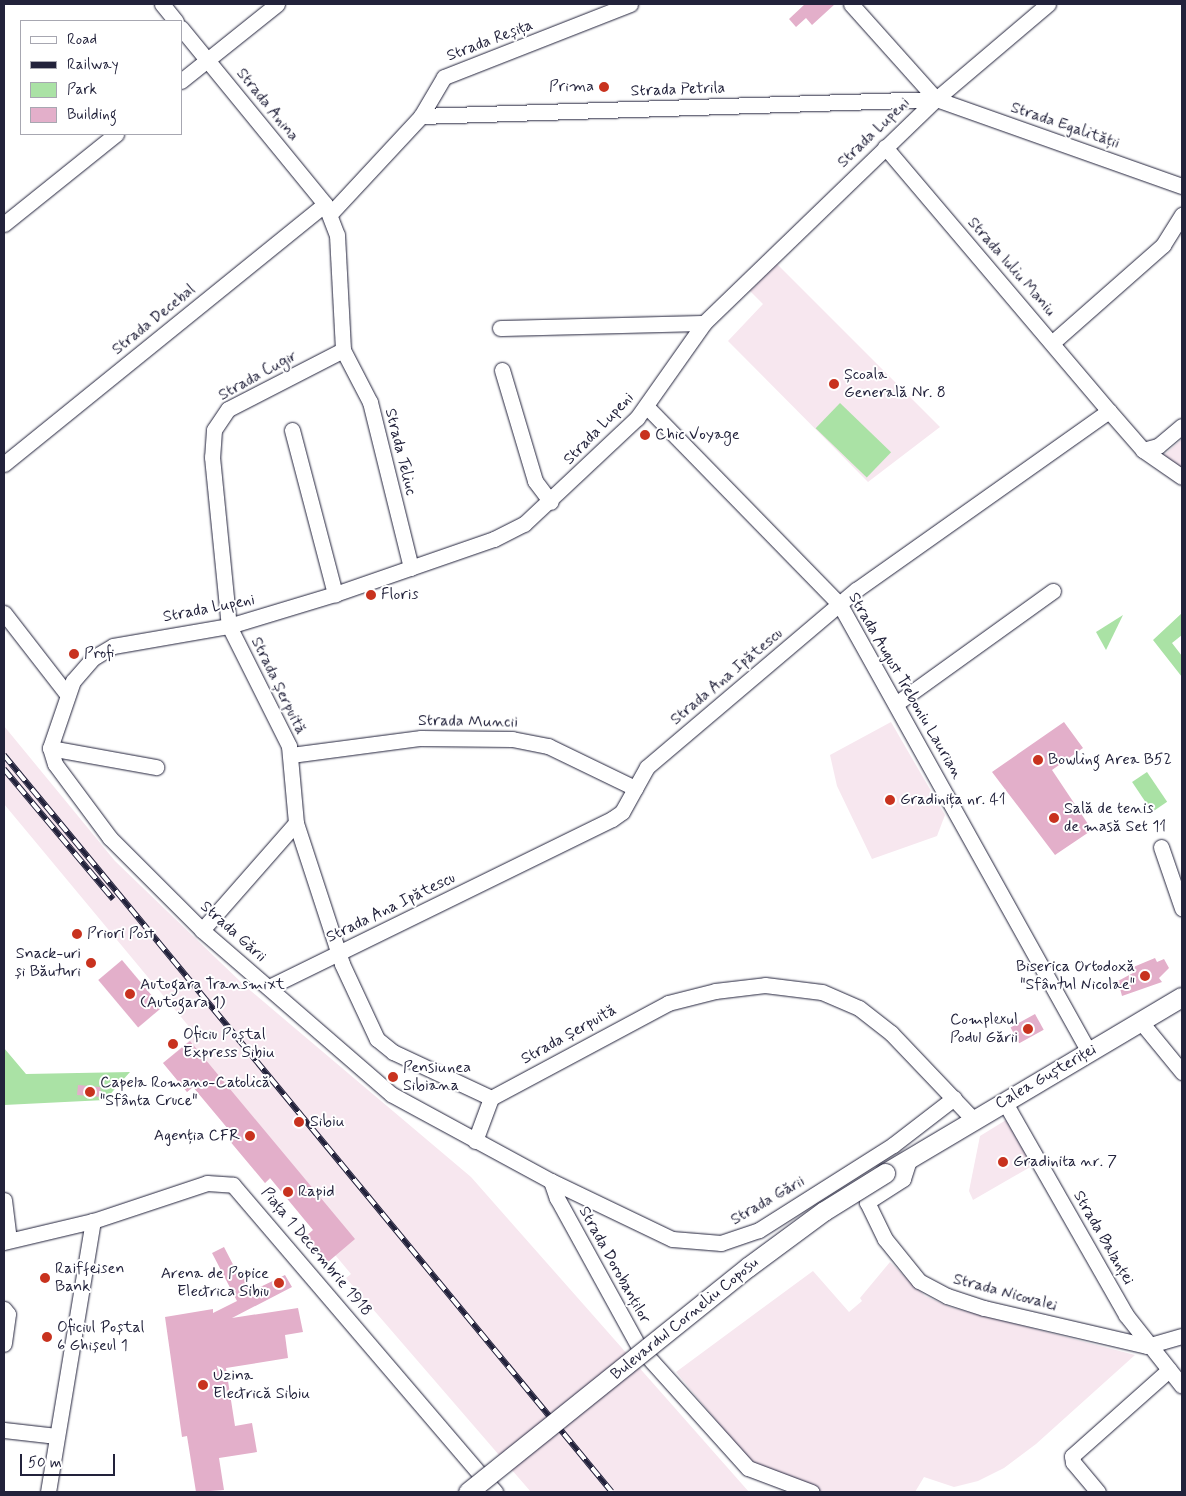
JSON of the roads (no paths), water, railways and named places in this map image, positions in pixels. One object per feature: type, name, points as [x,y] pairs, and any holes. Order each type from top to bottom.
[{"type":"main road","name":"Calea Gușteriței","points":[[910,1157],[1004,1100],[1182,998]]},
{"type":"main road","name":"Bulevardul Corneliu Coposu","points":[[468,1492],[748,1267],[824,1212],[910,1157]]},
{"type":"street","points":[[162,4],[175,20]]},
{"type":"street","points":[[182,80],[277,4]]},
{"type":"street","name":"Strada Reșița","points":[[328,208],[421,116],[438,85],[456,70],[630,4]]},
{"type":"street","points":[[851,4],[936,99]]},
{"type":"street","name":"Strada Lupeni","points":[[66,693],[82,668],[113,646],[229,626],[335,594],[510,532],[551,502],[647,406],[704,322],[936,99],[1048,4]]},
{"type":"street","name":"Strada Anina","points":[[182,29],[328,208]]},
{"type":"street","name":"Strada Petrila","points":[[421,116],[936,99]]},
{"type":"street","name":"Strada Egalității","points":[[936,99],[1182,186]]},
{"type":"street","points":[[4,224],[115,135]]},
{"type":"street","name":"Strada Iuliu Maniu","points":[[885,147],[1053,342],[1109,411]]},
{"type":"street","points":[[328,208],[337,235],[343,350]]},
{"type":"street","name":"Strada Decebal","points":[[4,464],[328,208]]},
{"type":"street","points":[[1053,342],[1157,251],[1171,235],[1182,214]]},
{"type":"street","points":[[500,328],[704,322]]},
{"type":"street","name":"Strada Teliuc","points":[[343,350],[370,402],[411,568]]},
{"type":"street","name":"Strada Cugir","points":[[229,626],[212,457],[214,430],[228,410],[343,350]]},
{"type":"street","points":[[502,370],[535,482],[551,502]]},
{"type":"street","name":"Strada August Treboniu Laurian","points":[[647,406],[840,605],[897,703],[1089,1052]]},
{"type":"street","points":[[1109,411],[1143,450],[1182,477]]},
{"type":"street","name":"Strada Ana Ipătescu","points":[[268,987],[612,819],[622,812],[647,767],[840,605],[1109,411]]},
{"type":"street","points":[[1143,450],[1158,446],[1182,426]]},
{"type":"street","points":[[292,430],[335,594]]},
{"type":"street","points":[[897,703],[1054,591]]},
{"type":"street","points":[[4,613],[66,693],[50,748],[156,767]]},
{"type":"street","name":"Strada Șerpuită","points":[[229,626],[287,739],[291,755],[296,823],[339,952],[384,1047],[491,1098],[650,1011],[715,991],[765,985],[822,992],[859,1008],[891,1033],[973,1119]]},
{"type":"street","name":"Strada Muncii","points":[[291,755],[421,738],[512,739],[548,746],[635,788]]},
{"type":"street","name":"Strada Gării","points":[[50,748],[55,764],[110,838],[202,930],[391,1094],[475,1141],[672,1240],[721,1244],[759,1230],[893,1144],[954,1098]]},
{"type":"street","points":[[202,930],[296,823]]},
{"type":"street","points":[[1161,847],[1182,908]]},
{"type":"street","points":[[1141,1022],[1182,1072]]},
{"type":"street","points":[[475,1141],[491,1098]]},
{"type":"street","name":"Strada Balanței","points":[[1004,1100],[1147,1346],[1182,1386]]},
{"type":"street","name":"Strada Nicovalei","points":[[910,1157],[903,1179],[867,1202],[889,1246],[919,1281],[947,1296],[984,1308],[1147,1346],[1182,1336]]},
{"type":"street","name":"Strada Dorobanților","points":[[551,1180],[557,1198],[639,1348],[748,1468],[812,1492]]},
{"type":"street","name":"Piața 1 Decembrie 1918","points":[[6,1241],[93,1221],[207,1183],[227,1183],[239,1188],[466,1455],[495,1492]]},
{"type":"street","points":[[4,1200],[6,1241]]},
{"type":"street","points":[[48,1492],[93,1221]]},
{"type":"street","points":[[4,1309],[8,1314],[4,1344]]},
{"type":"street","points":[[1098,1492],[1073,1462],[1072,1456],[1169,1370]]},
{"type":"street","points":[[4,1430],[57,1436]]},
{"type":"street","name":"Bulevardul Corneliu Coposu","points":[[466,1455],[468,1492]]},
{"type":"railway","points":[[4,755],[612,1492]]},
{"type":"railway","points":[[4,769],[113,899]]},
{"type":"place","name":"Prima","points":[[604,87]]},
{"type":"place","name":"Școala Generală Nr. 8","points":[[834,384]]},
{"type":"place","name":"Chic Voyage","points":[[645,435]]},
{"type":"place","name":"Floris","points":[[371,595]]},
{"type":"place","name":"Profi","points":[[74,654]]},
{"type":"place","name":"Bowling Area B52","points":[[1038,760]]},
{"type":"place","name":"Gradinița nr. 41","points":[[890,800]]},
{"type":"place","name":"Sală de tenis de masă Set 11","points":[[1054,818]]},
{"type":"place","name":"Priori Post","points":[[77,934]]},
{"type":"place","name":"Snack-uri și Băuturi","points":[[91,963]]},
{"type":"place","name":"Biserica Ortodoxă \"Sfântul Nicolae\"","points":[[1145,976]]},
{"type":"place","name":"Autogara Transmixt (Autogara 1)","points":[[130,994]]},
{"type":"place","name":"Complexul Podul Gării","points":[[1028,1029]]},
{"type":"place","name":"Oficiu Poștal Express Sibiu","points":[[173,1044]]},
{"type":"place","name":"Pensiunea Sibiana","points":[[393,1077]]},
{"type":"place","name":"Capela Romano-Catolică \"Sfânta Cruce\"","points":[[90,1092]]},
{"type":"place","name":"Sibiu","points":[[299,1122]]},
{"type":"place","name":"Agenția CFR","points":[[250,1136]]},
{"type":"place","name":"Gradinita nr. 7","points":[[1003,1162]]},
{"type":"place","name":"Rapid","points":[[288,1192]]},
{"type":"place","name":"Raiffeisen Bank","points":[[45,1278]]},
{"type":"place","name":"Arena de Popice Electrica Sibiu","points":[[279,1283]]},
{"type":"place","name":"Oficiul Poștal 6 Ghișeul 1","points":[[47,1337]]},
{"type":"place","name":"Uzina Electrică Sibiu","points":[[203,1385]]}]
